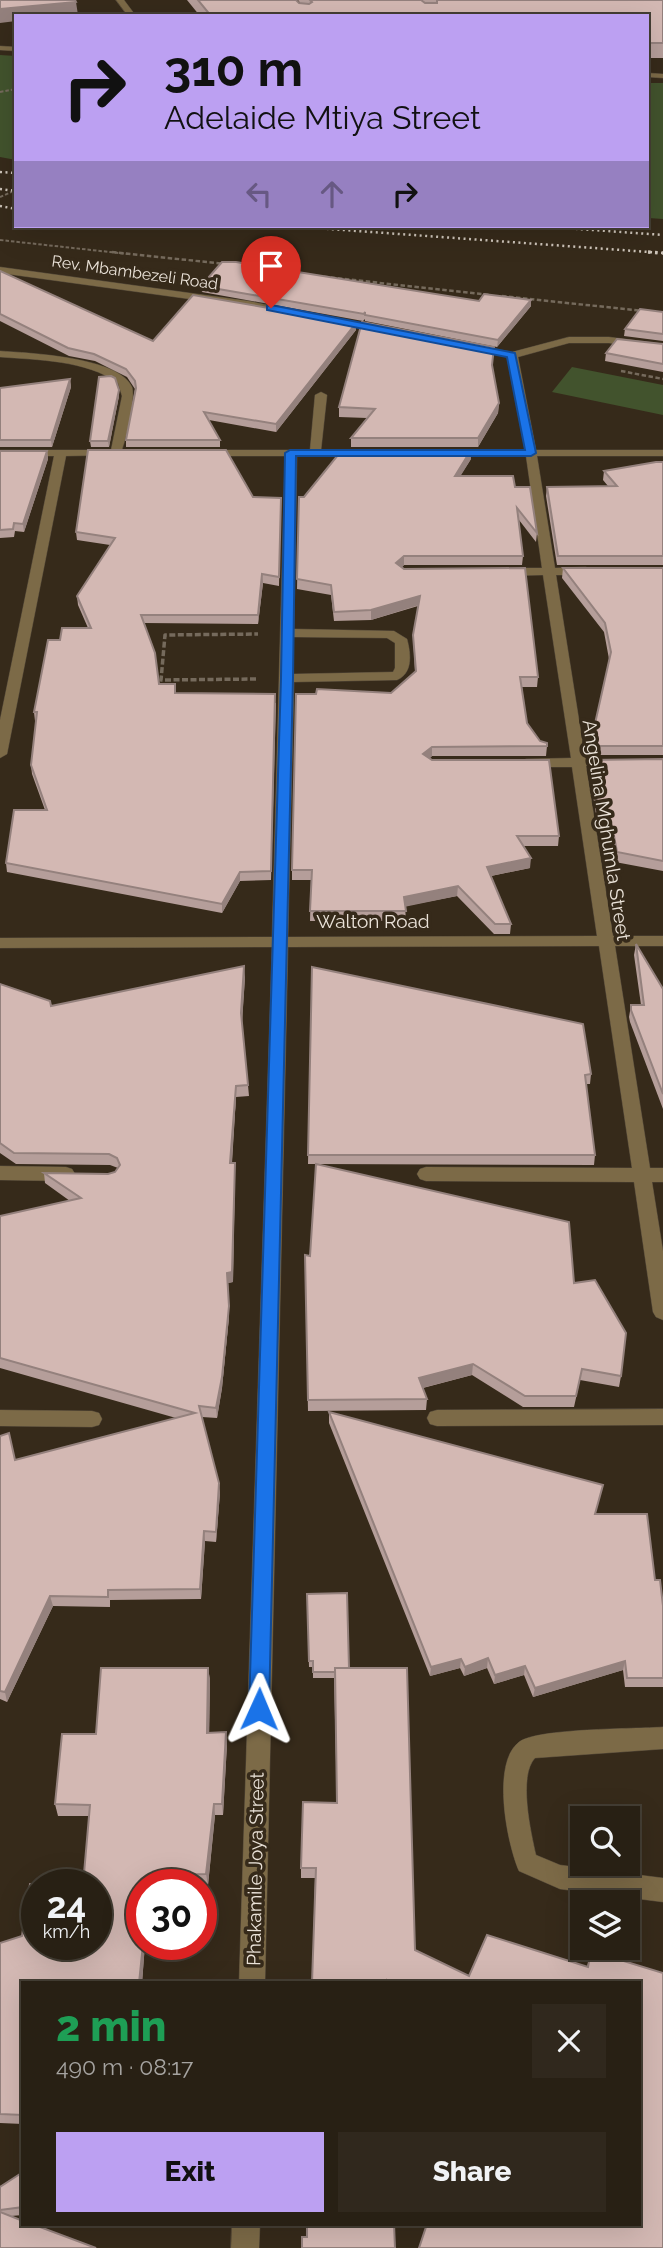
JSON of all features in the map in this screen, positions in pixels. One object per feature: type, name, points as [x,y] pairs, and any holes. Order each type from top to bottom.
[{"type":"street","name":"Rev. Mbambezeli Road","points":[[0,270],[234,302],[399,332]]},
{"type":"street","points":[[462,345],[512,355],[578,339],[663,346]]},
{"type":"street","points":[[0,354],[77,364],[108,372],[121,379],[127,387],[128,396],[116,453]]},
{"type":"street","name":"Angelina Mghumla Street","points":[[512,355],[531,453],[663,1312]]},
{"type":"street","points":[[315,453],[321,395]]},
{"type":"street","points":[[0,453],[129,453]]},
{"type":"street","points":[[0,754],[61,453]]},
{"type":"street","points":[[196,453],[369,453]]},
{"type":"street","name":"Phakamile Joya Street","points":[[252,1981],[287,678],[290,453]]},
{"type":"street","points":[[436,453],[663,453]]},
{"type":"street","points":[[482,572],[595,571]]},
{"type":"street","points":[[287,634],[389,634],[400,639],[403,648],[402,670],[397,676],[287,678]]},
{"type":"street","points":[[511,763],[602,762]]},
{"type":"street","name":"Walton Road","points":[[0,943],[663,941]]},
{"type":"street","points":[[0,1174],[83,1174]]},
{"type":"street","points":[[426,1174],[663,1175]]},
{"type":"street","points":[[437,1418],[663,1417]]},
{"type":"street","points":[[0,1418],[92,1419]]},
{"type":"street","points":[[663,1738],[550,1745],[527,1749],[515,1771],[520,1846],[527,1863],[560,1877],[663,1889]]},
{"type":"street","points":[[245,2248],[246,2226]]},
{"type":"path","points":[[0,240],[226,264]]},
{"type":"path","points":[[307,274],[648,312]]},
{"type":"path","points":[[262,679],[161,680],[165,635],[266,634]]},
{"type":"green space","points":[[0,55],[14,56],[14,160],[0,157]]},
{"type":"green space","points":[[649,83],[663,83],[663,219],[649,218]]},
{"type":"green space","points":[[572,367],[663,385],[663,415],[552,392]]},
{"type":"building","points":[[0,0],[75,0],[76,2],[0,9]]},
{"type":"building","points":[[198,0],[296,0],[309,4],[312,2],[310,0],[421,0],[425,3],[437,3],[437,0],[663,0],[663,43],[649,43],[649,14],[209,14]]},
{"type":"building","points":[[222,262],[236,262],[479,301],[484,294],[531,300],[498,340],[365,315],[365,312],[364,314],[201,286]]},
{"type":"building","points":[[0,271],[153,341],[193,295],[356,323],[276,424],[204,412],[220,440],[126,440],[135,381],[126,369],[94,354],[68,348],[0,314]]},
{"type":"building","points":[[640,309],[663,312],[663,334],[625,329]]},
{"type":"building","points":[[362,322],[494,347],[492,365],[499,403],[478,438],[351,438],[375,409],[339,407]]},
{"type":"building","points":[[617,339],[663,344],[663,364],[606,353]]},
{"type":"building","points":[[99,377],[115,378],[119,390],[108,441],[90,441]]},
{"type":"building","points":[[70,379],[51,440],[0,440],[0,388]]},
{"type":"building","points":[[88,450],[226,450],[253,497],[281,498],[279,577],[262,574],[258,615],[141,615],[155,653],[159,684],[175,684],[175,693],[275,694],[271,871],[240,872],[222,904],[6,863],[14,810],[47,810],[31,765],[37,712],[34,712],[48,640],[60,640],[62,628],[91,628],[77,596],[115,538],[76,532]]},
{"type":"building","points":[[342,450],[471,450],[455,476],[513,476],[515,487],[530,487],[537,533],[517,508],[523,556],[404,556],[396,563],[404,569],[525,568],[538,677],[520,677],[527,723],[547,746],[432,747],[423,754],[432,760],[549,760],[559,836],[517,836],[531,858],[487,867],[511,924],[495,924],[458,886],[404,897],[406,911],[310,911],[312,870],[292,870],[296,694],[316,694],[317,689],[391,693],[416,671],[413,635],[420,596],[371,610],[334,612],[331,585],[297,579],[299,497],[304,497]]},
{"type":"building","points":[[0,451],[47,451],[23,524],[14,523],[13,529],[0,530]]},
{"type":"building","points":[[663,462],[663,556],[558,556],[547,487],[617,486],[604,471]]},
{"type":"building","points":[[563,568],[663,568],[663,746],[590,746],[611,652],[605,623]]},
{"type":"building","points":[[663,759],[663,861],[617,852],[614,836],[603,836],[590,760]]},
{"type":"building","points":[[636,944],[663,989],[663,1094],[631,1010],[631,1005],[644,1005]]},
{"type":"building","points":[[244,966],[241,1013],[248,1085],[236,1086],[230,1163],[235,1163],[232,1272],[227,1273],[229,1306],[222,1377],[216,1408],[199,1406],[219,1483],[216,1532],[204,1531],[200,1589],[108,1590],[108,1597],[50,1596],[5,1692],[0,1691],[0,1436],[9,1433],[15,1460],[195,1413],[0,1358],[0,1216],[81,1198],[44,1173],[108,1174],[115,1172],[120,1165],[117,1158],[109,1154],[14,1153],[0,1143],[0,984],[50,1001],[51,1006]]},
{"type":"building","points":[[312,967],[583,1024],[591,1074],[585,1075],[595,1155],[308,1155]]},
{"type":"building","points":[[316,1164],[569,1222],[574,1283],[595,1280],[626,1333],[621,1376],[582,1369],[576,1396],[525,1396],[473,1364],[419,1378],[427,1399],[308,1400],[305,1255],[310,1256]]},
{"type":"building","points":[[329,1412],[603,1485],[595,1514],[647,1514],[655,1580],[660,1580],[663,1606],[663,1678],[627,1678],[625,1661],[535,1688],[525,1666],[495,1675],[488,1658],[465,1667],[461,1659],[431,1667]]},
{"type":"building","points":[[347,1593],[349,1668],[335,1668],[335,1672],[313,1672],[313,1661],[309,1661],[307,1594]]},
{"type":"building","points":[[101,1668],[208,1668],[207,1733],[226,1732],[222,1804],[214,1804],[207,1869],[126,1869],[126,1960],[141,1960],[139,1981],[21,1981],[21,2115],[0,2114],[0,1943],[21,1936],[21,1960],[112,1960],[112,1869],[84,1869],[90,1805],[55,1804],[62,1734],[96,1734]]},
{"type":"building","points":[[335,1668],[407,1668],[415,1950],[469,1976],[487,1935],[588,1967],[589,1960],[620,1960],[663,1973],[663,2248],[419,2248],[426,2226],[641,2226],[641,1981],[312,1981],[316,1868],[301,1868],[303,1802],[337,1803]]},
{"type":"building","points":[[21,2173],[21,2207],[0,2210],[0,2187]]},
{"type":"building","points":[[0,2212],[21,2220],[21,2226],[37,2226],[96,2248],[0,2248]]},
{"type":"building","points":[[307,2226],[394,2226],[395,2248],[302,2248],[302,2237],[307,2237]]},
{"type":"railway","points":[[0,172],[14,173]]},
{"type":"railway","points":[[0,189],[14,191]]},
{"type":"railway","points":[[0,206],[14,209]]},
{"type":"railway","points":[[316,228],[663,253],[648,252]]},
{"type":"railway","points":[[565,228],[663,235]]},
{"type":"route","points":[[259,1709],[287,678],[290,453],[531,453],[512,355],[271,308]]}]
